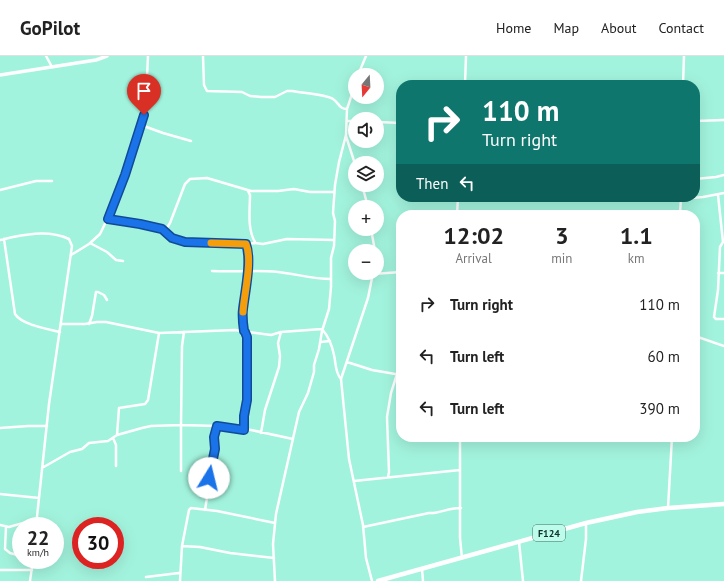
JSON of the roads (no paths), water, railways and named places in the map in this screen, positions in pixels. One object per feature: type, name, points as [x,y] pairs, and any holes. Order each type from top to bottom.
[{"type":"main road","name":"F124","points":[[378,581],[586,523],[637,512],[724,504]]},
{"type":"street","points":[[46,56],[52,67]]},
{"type":"street","points":[[0,75],[96,60],[107,56]]},
{"type":"street","points":[[71,255],[90,243],[100,234],[116,200],[141,125],[146,99],[148,56]]},
{"type":"street","points":[[203,56],[204,85],[207,91],[242,92],[250,96],[275,97],[287,91],[292,91],[332,98],[341,108],[348,109]]},
{"type":"street","points":[[361,68],[366,56]]},
{"type":"street","points":[[465,80],[466,56]]},
{"type":"street","points":[[683,80],[684,56]]},
{"type":"street","points":[[275,581],[273,544],[285,471],[299,412],[308,393],[314,372],[315,361],[321,342],[322,329],[329,309],[331,258],[334,240],[334,192],[338,162],[346,135],[349,104]]},
{"type":"street","points":[[700,121],[724,120]]},
{"type":"street","points":[[384,122],[396,122]]},
{"type":"street","points":[[141,125],[191,141]]},
{"type":"street","points":[[346,135],[353,156]]},
{"type":"street","points":[[700,179],[724,175]]},
{"type":"street","points":[[165,231],[170,223],[185,184],[190,179],[208,178],[253,191],[278,191],[294,189],[310,192],[334,192]]},
{"type":"street","points":[[0,190],[36,181],[52,181]]},
{"type":"street","points":[[244,430],[244,416],[247,400],[247,337],[244,332],[243,309],[248,249],[252,238],[250,195],[247,190]]},
{"type":"street","points":[[250,195],[253,191]]},
{"type":"street","points":[[700,196],[724,194]]},
{"type":"street","points":[[718,195],[723,242],[720,247],[718,290],[714,317],[716,319],[724,319]]},
{"type":"street","points":[[108,219],[140,224],[165,231],[172,238],[185,242],[263,244],[287,238],[334,240]]},
{"type":"street","points":[[0,240],[36,234],[49,234],[62,236],[70,241],[72,246],[47,426],[37,517]]},
{"type":"street","points":[[252,238],[255,243]]},
{"type":"street","points":[[4,239],[15,314],[17,318],[24,322],[60,332]]},
{"type":"street","points":[[90,243],[107,252],[116,260],[123,261]]},
{"type":"street","points":[[246,244],[248,249]]},
{"type":"street","points":[[212,271],[287,273],[317,279],[331,279]]},
{"type":"street","points":[[384,273],[396,272]]},
{"type":"street","points":[[718,273],[724,273]]},
{"type":"street","points":[[341,379],[368,298],[372,280]]},
{"type":"street","points":[[89,324],[92,316],[96,292],[102,293],[108,300]]},
{"type":"street","points":[[92,316],[97,322]]},
{"type":"street","points":[[61,324],[89,324],[97,322],[112,323],[159,333],[229,330],[271,335],[281,332],[322,329]]},
{"type":"street","points":[[322,329],[330,341],[338,375],[341,379],[346,422],[346,438],[363,527],[366,558],[372,581]]},
{"type":"street","points":[[181,471],[182,346],[184,332]]},
{"type":"street","points":[[261,433],[265,410],[279,367],[280,356],[278,343],[281,332]]},
{"type":"street","points":[[117,435],[119,408],[145,404],[147,401],[159,333]]},
{"type":"street","points":[[700,338],[724,346]]},
{"type":"street","points":[[321,342],[330,341]]},
{"type":"street","points":[[347,362],[372,370],[396,374]]},
{"type":"street","points":[[388,477],[387,417],[391,393],[396,377]]},
{"type":"street","points":[[0,428],[47,426]]},
{"type":"street","points":[[42,469],[70,452],[82,449],[89,443],[105,441],[117,435],[150,426],[217,426],[293,439]]},
{"type":"street","points":[[205,510],[215,449],[214,437],[217,426]]},
{"type":"street","points":[[113,437],[116,445],[116,466]]},
{"type":"street","points":[[460,442],[460,538],[462,558]]},
{"type":"street","points":[[668,508],[672,442]]},
{"type":"street","points":[[354,481],[460,470]]},
{"type":"street","points":[[389,472],[393,477]]},
{"type":"street","points":[[0,494],[39,498]]},
{"type":"street","points":[[363,527],[433,513],[454,507],[461,508]]},
{"type":"street","points":[[180,581],[182,546],[190,509],[205,510],[276,523]]},
{"type":"street","points":[[581,581],[586,539],[586,523]]},
{"type":"street","points":[[0,525],[6,527],[12,525]]},
{"type":"street","points":[[6,527],[6,549],[12,554]]},
{"type":"street","points":[[519,542],[523,581]]},
{"type":"street","points":[[182,546],[274,558]]},
{"type":"street","points":[[422,569],[423,581]]},
{"type":"street","points":[[0,570],[32,570],[30,581]]},
{"type":"street","points":[[146,577],[180,573]]}]
